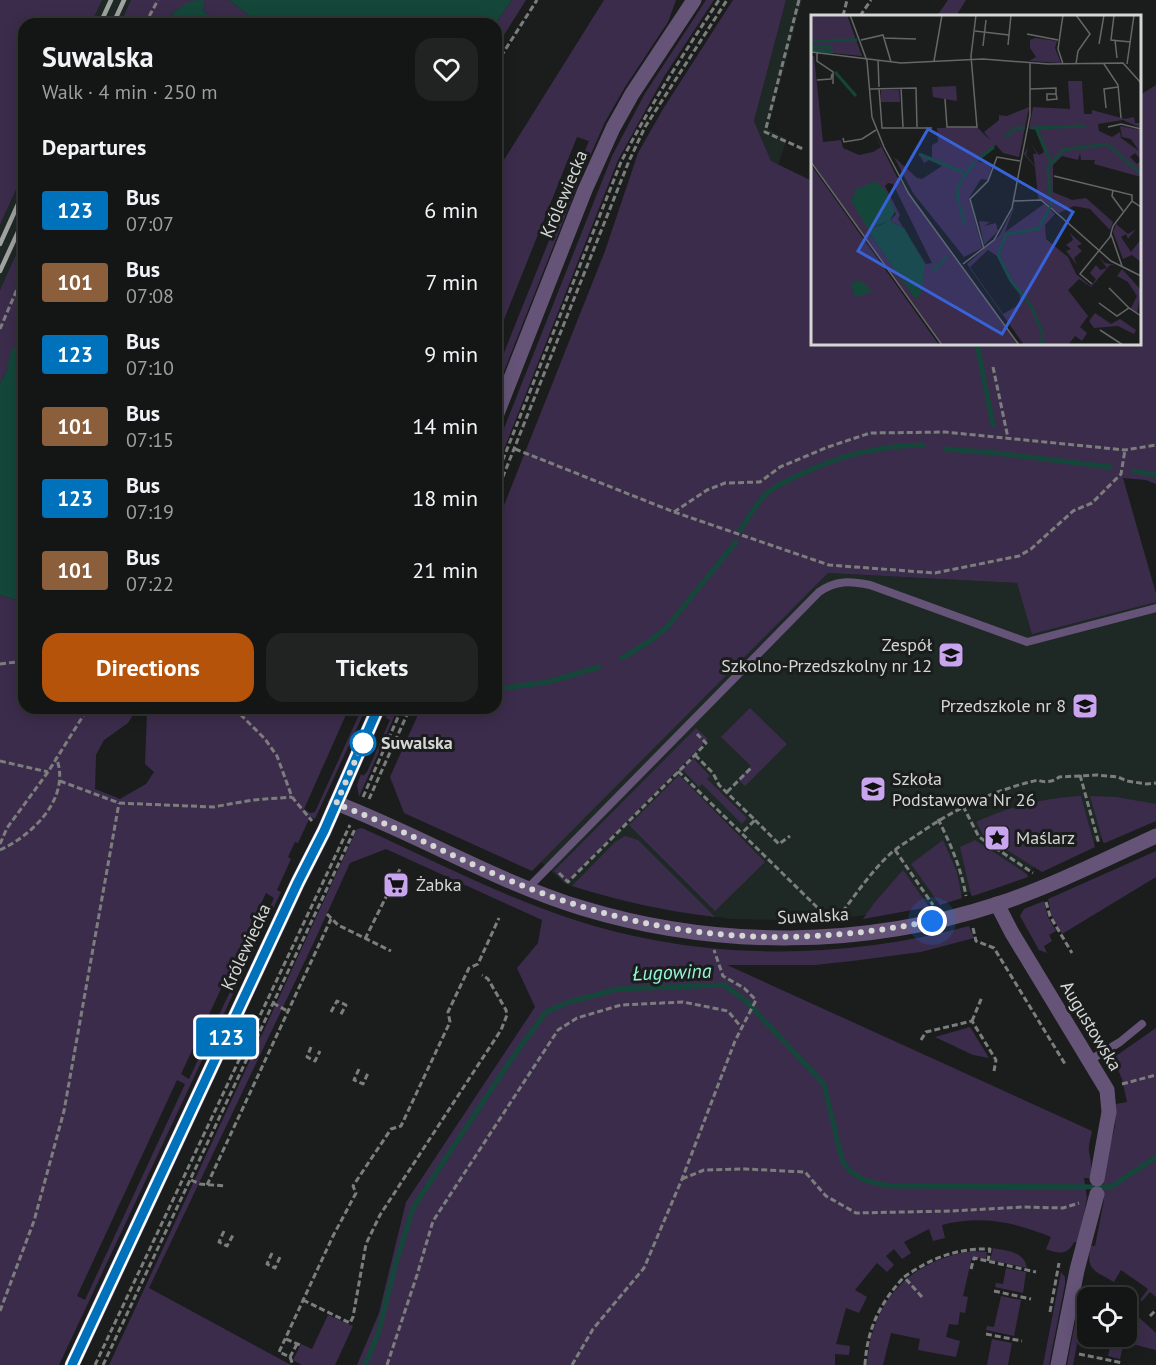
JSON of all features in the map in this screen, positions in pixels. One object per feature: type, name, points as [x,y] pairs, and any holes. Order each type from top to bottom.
[{"type":"street","name":"Królewiecka","points":[[502,401],[585,190],[613,128],[632,94],[694,0]]},
{"type":"street","name":"Królewiecka","points":[[72,1365],[336,804],[375,714]]},
{"type":"street","name":"Suwalska","points":[[336,804],[528,888],[582,908],[639,922],[737,937],[801,938],[846,935],[971,917],[1156,836]]},
{"type":"street","name":"Augustowska","points":[[997,904],[1012,933],[1107,1090],[1109,1112],[1096,1191],[1058,1365]]},
{"type":"lane","points":[[528,888],[819,592],[831,584],[853,582],[870,585],[1027,642],[1156,608]]},
{"type":"lane","points":[[1090,1060],[1120,1042],[1142,1024]]},
{"type":"path","points":[[148,18],[158,0]]},
{"type":"path","points":[[502,55],[537,0]]},
{"type":"path","points":[[502,462],[621,162],[667,81],[719,0]]},
{"type":"path","points":[[502,480],[629,160],[645,127],[727,0]]},
{"type":"path","points":[[799,0],[765,132],[803,149]]},
{"type":"path","points":[[843,15],[847,0]]},
{"type":"path","points":[[861,15],[871,0]]},
{"type":"path","points":[[0,329],[18,287]]},
{"type":"path","points":[[993,367],[1008,438]]},
{"type":"path","points":[[674,512],[707,490],[725,483],[760,482],[780,467],[870,433],[945,432],[1125,450],[1156,445]]},
{"type":"path","points":[[515,449],[674,512],[829,565],[935,573],[1019,556],[1031,549],[1073,511],[1092,503],[1120,474],[1125,450]]},
{"type":"path","points":[[0,664],[18,662]]},
{"type":"path","points":[[0,844],[7,828],[48,772],[84,714]]},
{"type":"path","points":[[240,714],[265,739],[277,756],[292,797],[315,826]]},
{"type":"path","points":[[361,801],[399,714]]},
{"type":"path","points":[[369,803],[373,787],[407,714]]},
{"type":"path","points":[[568,882],[706,743],[688,725]]},
{"type":"path","points":[[695,755],[713,773],[719,785],[779,844],[790,836]]},
{"type":"path","points":[[0,850],[14,844],[42,820],[53,803],[60,781],[60,766],[56,757]]},
{"type":"path","points":[[0,761],[48,772]]},
{"type":"path","points":[[726,792],[752,767]]},
{"type":"path","points":[[678,771],[825,915],[840,915],[878,866],[896,850],[938,819],[963,806],[1023,783],[1056,780],[1059,777],[1080,774],[1118,777],[1147,784],[1156,783]]},
{"type":"path","points":[[1080,774],[1101,848]]},
{"type":"path","points":[[60,781],[119,803],[213,807],[253,800],[292,797]]},
{"type":"path","points":[[0,1311],[34,1221],[64,1111],[119,803]]},
{"type":"path","points":[[963,806],[979,837],[1039,876]]},
{"type":"path","points":[[938,819],[954,850],[962,873],[976,941],[994,948],[1065,1065]]},
{"type":"path","points":[[742,833],[755,820]]},
{"type":"path","points":[[95,1365],[352,821]]},
{"type":"path","points":[[103,1365],[355,828]]},
{"type":"path","points":[[896,850],[935,909]]},
{"type":"path","points":[[365,939],[400,869]]},
{"type":"path","points":[[1045,897],[1050,916],[1072,953]]},
{"type":"path","points":[[327,914],[338,925],[391,951]]},
{"type":"path","points":[[293,1365],[290,1357],[279,1352],[356,1193],[353,1186],[391,1129],[401,1126],[404,1121],[450,1022],[448,1012],[469,968],[478,964],[499,918]]},
{"type":"path","points":[[207,1185],[331,919]]},
{"type":"path","points":[[572,1365],[593,1329],[644,1268],[682,1179],[741,1027],[756,1000],[744,988],[723,976],[713,946],[715,934]]},
{"type":"path","points":[[303,1300],[350,1323],[366,1244],[380,1215],[501,1030],[507,1015],[488,979],[482,975]]},
{"type":"path","points":[[972,1021],[982,997]]},
{"type":"path","points":[[331,1012],[337,1000],[346,1005],[340,1016]]},
{"type":"path","points":[[387,1365],[433,1221],[558,1030],[577,1018],[621,1005],[683,1002],[728,1011],[741,1027]]},
{"type":"path","points":[[273,1003],[288,1012]]},
{"type":"path","points":[[921,1040],[926,1032],[972,1021]]},
{"type":"path","points":[[972,1021],[996,1060],[994,1071]]},
{"type":"path","points":[[311,1047],[307,1058],[315,1061],[320,1051]]},
{"type":"path","points":[[359,1069],[354,1080],[363,1084],[368,1073]]},
{"type":"path","points":[[1107,1090],[1130,1080],[1156,1075]]},
{"type":"path","points":[[682,1179],[704,1170],[745,1169],[805,1172],[826,1196],[856,1213],[1023,1207],[1063,1208],[1096,1191]]},
{"type":"path","points":[[191,1180],[207,1185],[225,1186]]},
{"type":"path","points":[[224,1230],[219,1242],[227,1246],[232,1234]]},
{"type":"path","points":[[865,1365],[865,1350],[874,1318],[886,1297],[904,1277],[935,1258],[953,1252],[990,1249],[988,1261]]},
{"type":"path","points":[[272,1252],[267,1264],[275,1268],[280,1257]]},
{"type":"path","points":[[971,1269],[974,1258],[1036,1272]]},
{"type":"path","points":[[904,1277],[922,1297]]},
{"type":"path","points":[[994,1291],[1031,1299]]},
{"type":"path","points":[[1150,1316],[1156,1310]]},
{"type":"path","points":[[986,1334],[1022,1341]]},
{"type":"path","points":[[285,1339],[292,1340],[299,1345],[290,1357]]},
{"type":"path","points":[[1079,1354],[1123,1363]]},
{"type":"shaded area","points":[[0,0],[102,0],[94,18],[18,18],[18,185],[0,225]]},
{"type":"shaded area","points":[[102,0],[131,0],[123,18],[94,18]]},
{"type":"shaded area","points":[[131,0],[229,0],[252,18],[213,18],[203,11],[205,1],[198,1],[186,4],[169,18],[123,18]]},
{"type":"shaded area","points":[[197,0],[205,1],[203,11],[213,18],[169,18],[187,3]]},
{"type":"shaded area","points":[[229,0],[512,0],[499,18],[252,18]]},
{"type":"shaded area","points":[[512,0],[526,0],[502,38],[502,18],[499,18]]},
{"type":"shaded area","points":[[604,0],[676,0],[668,22],[605,122],[579,181],[502,376],[502,358],[589,141],[577,137],[502,324],[502,163]]},
{"type":"shaded area","points":[[706,0],[714,0],[665,75],[618,160],[502,454],[502,433],[612,156],[644,95]]},
{"type":"shaded area","points":[[733,0],[786,0],[754,121],[771,161],[811,181],[811,345],[1141,345],[1141,94],[1156,85],[1156,484],[1146,480],[1123,478],[1156,594],[1156,602],[1032,634],[1017,583],[828,573],[532,871],[404,813],[390,777],[418,714],[502,714],[502,510],[605,251],[638,153],[663,109]]},
{"type":"shaded area","points":[[786,0],[802,0],[768,129],[787,139],[778,165],[771,161],[754,121]]},
{"type":"shaded area","points":[[948,0],[966,0],[957,15],[938,15]]},
{"type":"shaded area","points":[[18,185],[18,250],[0,290],[0,225]]},
{"type":"shaded area","points":[[18,250],[18,342],[11,353],[7,370],[0,383],[0,290]]},
{"type":"shaded area","points":[[18,342],[18,600],[0,595],[0,383],[7,370],[10,353]]},
{"type":"shaded area","name":"Zespół Szkolno-Przedszkolny nr 12","points":[[1122,478],[1156,592],[1156,814],[993,886],[899,911],[842,918],[732,919],[677,912],[619,900],[565,884],[541,862],[828,573],[1018,583]]},
{"type":"shaded area","points":[[0,595],[18,600],[18,714],[134,714],[128,723],[104,740],[96,755],[95,789],[120,799],[146,784],[154,772],[145,764],[147,714],[346,714],[304,809],[310,813],[315,812],[359,714],[363,714],[315,819],[310,817],[298,843],[295,842],[288,857],[291,859],[277,890],[281,892],[59,1365],[0,1365]],"holes":[[[266,893],[274,898],[189,1079],[181,1074]],[[177,1080],[185,1084],[85,1300],[77,1296]]]},
{"type":"shaded area","points":[[750,708],[787,744],[745,786],[738,779],[751,766],[721,737]]},
{"type":"shaded area","points":[[388,714],[395,714],[359,797],[357,785],[361,774],[363,776],[367,772],[390,720],[386,718]]},
{"type":"shaded area","points":[[696,728],[708,739],[566,883],[554,871]]},
{"type":"shaded area","points":[[693,758],[710,776],[707,779],[747,818],[742,824],[702,784],[699,787],[682,769]]},
{"type":"shaded area","points":[[679,775],[765,862],[715,911],[629,825]]},
{"type":"shaded area","points":[[1081,796],[1095,847],[1042,872],[983,835],[976,822],[1001,811],[1027,804]]},
{"type":"shaded area","points":[[1090,796],[1116,797],[1156,804],[1156,821],[1105,843]]},
{"type":"shaded area","points":[[362,828],[525,902],[600,928],[652,940],[758,951],[811,951],[917,938],[969,926],[974,938],[921,952],[815,965],[727,965],[1092,1131],[1089,1144],[1091,1174],[1090,1178],[1084,1178],[1087,1198],[1078,1242],[1074,1242],[1066,1251],[1055,1252],[1046,1249],[1051,1237],[1024,1227],[984,1220],[942,1225],[945,1238],[933,1241],[929,1229],[904,1242],[911,1253],[902,1259],[894,1249],[886,1256],[894,1265],[887,1272],[877,1263],[855,1290],[867,1297],[859,1313],[846,1308],[836,1344],[850,1346],[849,1355],[835,1354],[835,1365],[357,1365],[379,1313],[406,1202],[535,1007],[517,968],[538,943],[542,920],[386,849],[350,863],[149,1288],[291,1365],[109,1365],[357,829]]},
{"type":"shaded area","points":[[625,836],[638,840],[715,917],[643,905],[572,886],[615,842]]},
{"type":"shaded area","points":[[943,840],[957,872],[962,898],[940,905],[911,864]]},
{"type":"shaded area","points":[[975,840],[1027,874],[1028,877],[971,895],[960,847]]},
{"type":"shaded area","points":[[1156,851],[1156,877],[1062,934],[1051,915],[1048,899]]},
{"type":"shaded area","points":[[903,870],[929,907],[863,919],[875,902]]},
{"type":"shaded area","points":[[1044,901],[1048,917],[1056,931],[1049,935],[1052,941],[1044,946],[1047,953],[1039,950],[1020,916],[1024,909]]},
{"type":"shaded area","points":[[970,1027],[989,1058],[973,1055],[935,1037]]},
{"type":"shaded area","points":[[1156,1028],[1156,1297],[1150,1292],[1142,1301],[1140,1300],[1148,1289],[1121,1270],[1114,1282],[1102,1275],[1093,1269],[1089,1254],[1091,1246],[1095,1246],[1104,1200],[1103,1174],[1115,1126],[1116,1104],[1127,1102],[1122,1079],[1113,1058]]},
{"type":"shaded area","points":[[993,1248],[1019,1255],[1027,1268],[990,1260]]},
{"type":"shaded area","points":[[973,1251],[987,1252],[986,1259],[972,1257],[963,1296],[968,1297],[965,1313],[960,1312],[958,1325],[949,1324],[946,1337],[960,1341],[956,1357],[918,1350],[920,1339],[891,1333],[883,1365],[867,1365],[876,1321],[898,1287],[913,1274],[930,1264]]},
{"type":"shaded area","points":[[1006,1268],[1026,1272],[1023,1293],[995,1287],[996,1283],[1003,1284]]},
{"type":"shaded area","points":[[1061,1272],[1065,1277],[1065,1284],[1049,1365],[1043,1365]]},
{"type":"shaded area","points":[[1001,1296],[1021,1300],[1014,1336],[986,1330],[987,1326],[994,1327]]},
{"type":"shaded area","points":[[1077,1312],[1077,1344],[1073,1365],[1067,1365]]},
{"type":"shaded area","points":[[328,1315],[353,1326],[335,1365],[302,1365],[293,1360],[301,1344],[312,1349]]},
{"type":"shaded area","points":[[1137,1316],[1156,1333],[1156,1350],[1137,1345]]},
{"type":"shaded area","points":[[992,1339],[1012,1343],[1008,1365],[987,1365]]},
{"type":"shaded area","points":[[1110,1347],[1123,1347],[1120,1359],[1108,1356]]},
{"type":"waterway","points":[[977,345],[993,425]]},
{"type":"waterway","points":[[740,530],[768,492],[799,475],[829,462],[860,453],[890,447],[923,445]]},
{"type":"waterway","points":[[946,449],[1110,467]]},
{"type":"waterway","points":[[1134,471],[1156,475]]},
{"type":"waterway","points":[[622,658],[650,641],[667,627],[736,542]]},
{"type":"waterway","points":[[502,688],[548,682],[599,667]]},
{"type":"waterway","name":"Ługowina","points":[[365,1365],[378,1334],[395,1266],[413,1208],[510,1061],[546,1012],[566,1003],[618,989],[724,985],[745,1000],[824,1084],[842,1160],[846,1167],[857,1176],[870,1182],[892,1186],[1111,1187],[1156,1157]]},
{"type":"railway","points":[[103,18],[111,0]]},
{"type":"railway","points":[[116,18],[124,0]]},
{"type":"railway","points":[[0,244],[18,204]]},
{"type":"railway","points":[[0,271],[18,232]]},
{"type":"bus line","name":"123","points":[[72,1365],[324,831],[375,714]]},
{"type":"place","name":"Zespół Szkolno-Przedszkolny nr 12","points":[[951,655]]},
{"type":"place","name":"Przedszkole nr 8","points":[[1085,706]]},
{"type":"place","name":"Suwalska","points":[[363,743]]},
{"type":"place","name":"Szkoła Podstawowa Nr 26","points":[[873,789]]},
{"type":"place","name":"Maślarz","points":[[997,838]]},
{"type":"place","name":"Żabka","points":[[396,885]]},
{"type":"route","points":[[363,743],[336,804],[528,888],[582,908],[639,922],[737,937],[801,938],[846,935],[882,931],[932,921]]}]
